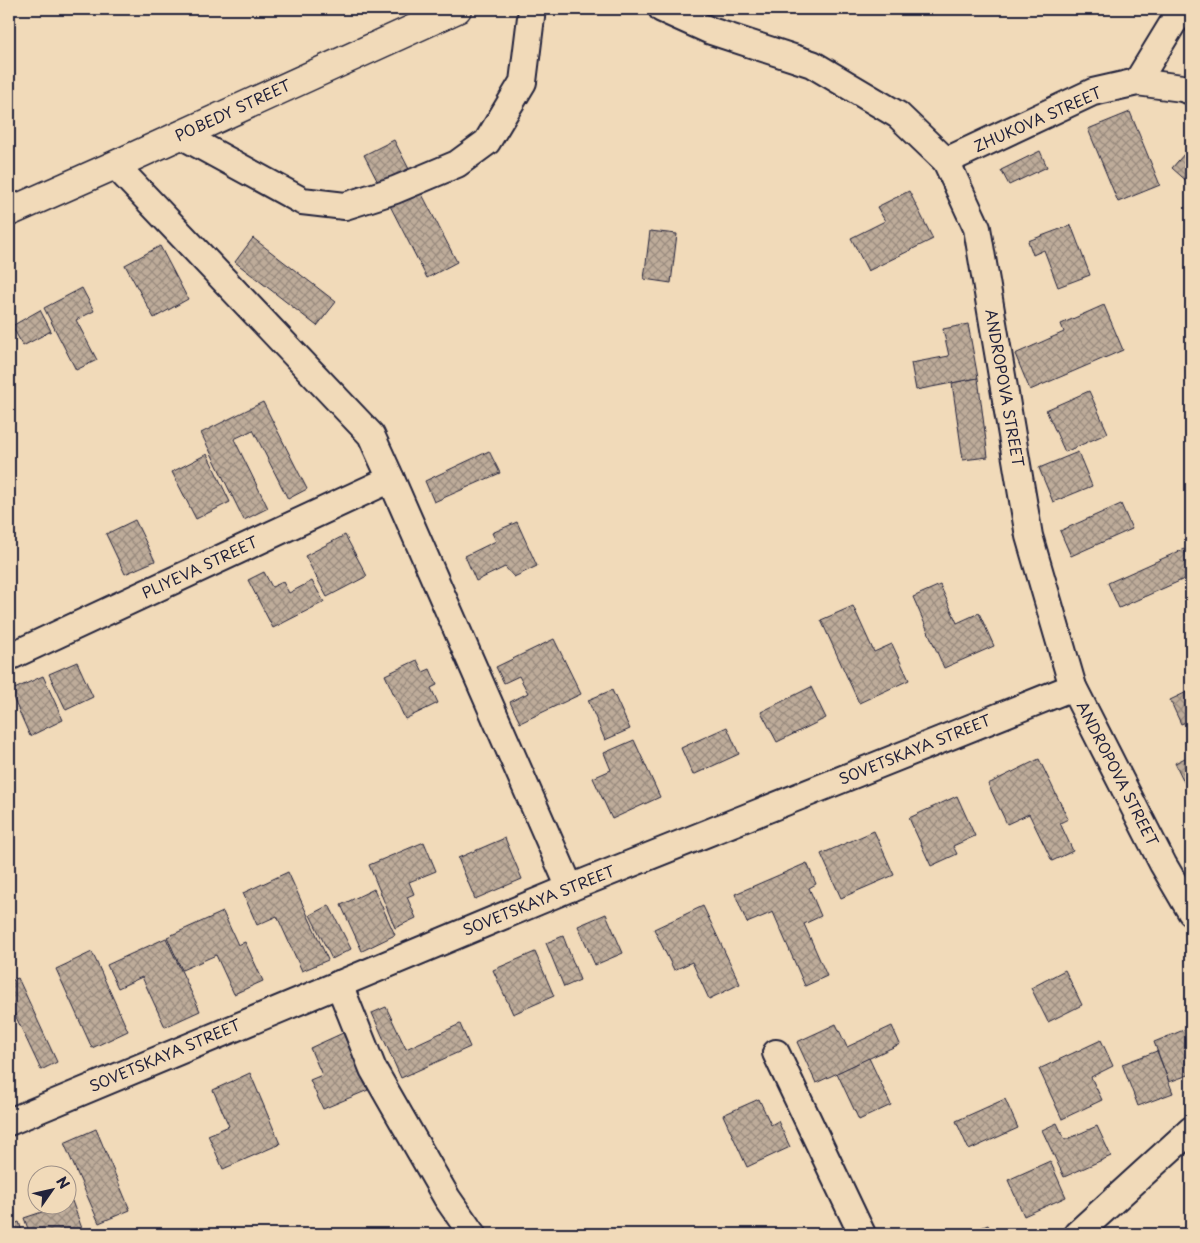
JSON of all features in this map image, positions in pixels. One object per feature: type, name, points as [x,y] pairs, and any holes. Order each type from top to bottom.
[{"type":"main road","name":"POBEDY STREET","points":[[9,212],[457,9]]},
{"type":"street","points":[[181,135],[302,201],[345,206],[395,190],[457,164],[487,142],[523,82],[532,9]]},
{"type":"street","name":"ANDROPOVA STREET","points":[[662,9],[711,31],[812,64],[898,115],[946,161],[977,228],[1029,536],[1073,688],[1163,864],[1191,912]]},
{"type":"street","points":[[1137,82],[1173,23],[1186,9]]},
{"type":"street","name":"ZHUKOVA STREET","points":[[946,161],[1093,92],[1137,82],[1191,91]]},
{"type":"street","points":[[116,165],[371,435],[570,888]]},
{"type":"street","name":"PLIYEVA STREET","points":[[9,657],[391,479]]},
{"type":"street","name":"SOVETSKAYA STREET","points":[[9,1122],[570,888],[1073,688]]},
{"type":"street","points":[[339,984],[373,1069],[447,1198],[472,1234]]},
{"type":"street","points":[[776,1053],[862,1234]]},
{"type":"street","points":[[1077,1234],[1191,1130]]},
{"type":"building","points":[[1142,9],[1155,9],[1149,15]]},
{"type":"building","points":[[1130,112],[1160,185],[1118,202],[1088,129]]},
{"type":"building","points":[[394,140],[457,262],[427,278],[364,155]]},
{"type":"building","points":[[1191,146],[1191,182],[1190,184],[1172,168]]},
{"type":"building","points":[[1040,151],[1047,167],[1009,185],[1001,170]]},
{"type":"building","points":[[909,191],[933,239],[868,271],[851,238],[885,221],[877,207]]},
{"type":"building","points":[[1071,225],[1090,275],[1058,287],[1044,250],[1033,255],[1028,241]]},
{"type":"building","points":[[650,231],[677,234],[671,283],[644,279]]},
{"type":"building","points":[[253,238],[336,302],[317,326],[235,262]]},
{"type":"building","points":[[160,246],[188,299],[154,318],[125,265]]},
{"type":"building","points":[[82,288],[94,311],[76,320],[97,360],[76,370],[44,308]]},
{"type":"building","points":[[1104,305],[1123,350],[1030,390],[1015,354],[1064,332],[1061,324]]},
{"type":"building","points":[[40,310],[51,331],[23,346],[12,326]]},
{"type":"building","points":[[968,324],[978,378],[916,390],[911,363],[949,356],[943,329]]},
{"type":"building","points":[[978,378],[988,457],[963,460],[952,383]]},
{"type":"building","points":[[1089,391],[1108,433],[1065,452],[1046,410]]},
{"type":"building","points":[[263,402],[307,489],[288,499],[253,430],[234,439],[268,508],[244,520],[201,433]]},
{"type":"building","points":[[9,405],[14,416],[9,418]]},
{"type":"building","points":[[489,451],[500,473],[434,502],[425,481]]},
{"type":"building","points":[[1078,452],[1092,486],[1053,502],[1039,468]]},
{"type":"building","points":[[207,454],[230,502],[196,519],[172,472]]},
{"type":"building","points":[[1121,504],[1132,529],[1071,556],[1060,531]]},
{"type":"building","points":[[135,520],[155,561],[125,574],[106,534]]},
{"type":"building","points":[[517,522],[537,566],[514,577],[505,567],[476,581],[465,556],[496,541],[492,533]]},
{"type":"building","points":[[345,535],[367,576],[327,597],[305,556]]},
{"type":"building","points":[[1184,549],[1191,565],[1191,576],[1119,608],[1108,583]]},
{"type":"building","points":[[264,572],[272,587],[283,582],[289,593],[312,581],[324,602],[273,628],[248,580]]},
{"type":"building","points":[[940,585],[957,623],[979,613],[994,646],[944,668],[913,597]]},
{"type":"building","points":[[853,606],[874,652],[892,644],[909,680],[859,703],[821,620]]},
{"type":"building","points":[[554,639],[581,694],[520,723],[510,702],[528,693],[519,676],[504,683],[496,667]]},
{"type":"building","points":[[417,660],[423,672],[430,669],[437,685],[431,688],[438,703],[405,719],[385,675]]},
{"type":"building","points":[[77,662],[93,697],[66,710],[49,674]]},
{"type":"building","points":[[43,676],[63,720],[30,736],[10,691]]},
{"type":"building","points":[[811,687],[826,718],[777,742],[761,712]]},
{"type":"building","points":[[612,690],[630,729],[605,740],[588,700]]},
{"type":"building","points":[[1191,690],[1191,720],[1181,724],[1170,700]]},
{"type":"building","points":[[727,727],[739,754],[693,775],[681,748]]},
{"type":"building","points":[[634,740],[660,797],[612,819],[593,778],[611,770],[604,753]]},
{"type":"building","points":[[1191,755],[1191,786],[1187,788],[1175,763]]},
{"type":"building","points":[[1039,759],[1068,819],[1060,823],[1073,851],[1052,861],[1029,814],[1007,824],[988,784]]},
{"type":"building","points":[[957,796],[975,836],[953,846],[957,854],[931,866],[909,818]]},
{"type":"building","points":[[874,831],[894,875],[841,898],[821,854]]},
{"type":"building","points":[[505,838],[522,879],[475,899],[458,858]]},
{"type":"building","points":[[424,842],[436,871],[409,882],[414,894],[407,897],[416,918],[395,928],[369,865]]},
{"type":"building","points":[[807,863],[816,884],[809,888],[821,916],[804,924],[827,976],[805,986],[773,912],[747,923],[735,894]]},
{"type":"building","points":[[288,872],[328,960],[302,971],[277,916],[257,925],[243,893]]},
{"type":"building","points":[[374,889],[395,935],[362,951],[341,905]]},
{"type":"building","points":[[329,905],[351,949],[332,959],[310,915]]},
{"type":"building","points":[[703,906],[740,984],[709,999],[692,962],[674,970],[654,929]]},
{"type":"building","points":[[223,912],[238,945],[245,942],[263,981],[234,994],[216,955],[182,970],[167,937]]},
{"type":"building","points":[[606,914],[623,953],[595,965],[578,926]]},
{"type":"building","points":[[563,936],[580,980],[564,987],[546,943]]},
{"type":"building","points":[[166,938],[200,1011],[165,1027],[142,977],[118,988],[107,965]]},
{"type":"building","points":[[92,952],[128,1031],[92,1048],[56,969]]},
{"type":"building","points":[[535,952],[554,996],[513,1014],[493,970]]},
{"type":"building","points":[[1065,970],[1082,1005],[1048,1022],[1031,988]]},
{"type":"building","points":[[18,978],[57,1062],[41,1070],[15,1015],[9,1017],[9,982]]},
{"type":"building","points":[[386,1007],[406,1049],[460,1024],[470,1047],[401,1078],[372,1013]]},
{"type":"building","points":[[836,1024],[847,1047],[892,1026],[900,1044],[816,1083],[797,1042]]},
{"type":"building","points":[[1191,1027],[1191,1074],[1169,1082],[1154,1042]]},
{"type":"building","points":[[343,1033],[368,1090],[323,1109],[310,1080],[322,1075],[310,1048]]},
{"type":"building","points":[[1101,1040],[1113,1066],[1091,1077],[1102,1100],[1062,1119],[1039,1069]]},
{"type":"building","points":[[1157,1051],[1173,1093],[1138,1106],[1122,1064]]},
{"type":"building","points":[[869,1058],[891,1105],[859,1120],[837,1073]]},
{"type":"building","points":[[250,1073],[280,1144],[223,1169],[208,1135],[229,1126],[213,1090]]},
{"type":"building","points":[[759,1099],[771,1125],[778,1121],[790,1147],[747,1167],[723,1115]]},
{"type":"building","points":[[1005,1099],[1018,1128],[969,1150],[956,1121]]},
{"type":"building","points":[[1057,1123],[1065,1140],[1097,1126],[1111,1156],[1064,1177],[1042,1130]]},
{"type":"building","points":[[96,1129],[130,1210],[99,1223],[78,1175],[78,1166],[74,1166],[64,1143]]},
{"type":"building","points":[[1050,1161],[1066,1197],[1024,1216],[1008,1180]]},
{"type":"building","points":[[30,1216],[77,1216],[84,1234],[30,1234],[24,1218]]},
{"type":"building","points":[[19,1222],[23,1234],[9,1234],[9,1226]]},
{"type":"building","points":[[988,1225],[992,1234],[966,1234]]}]
